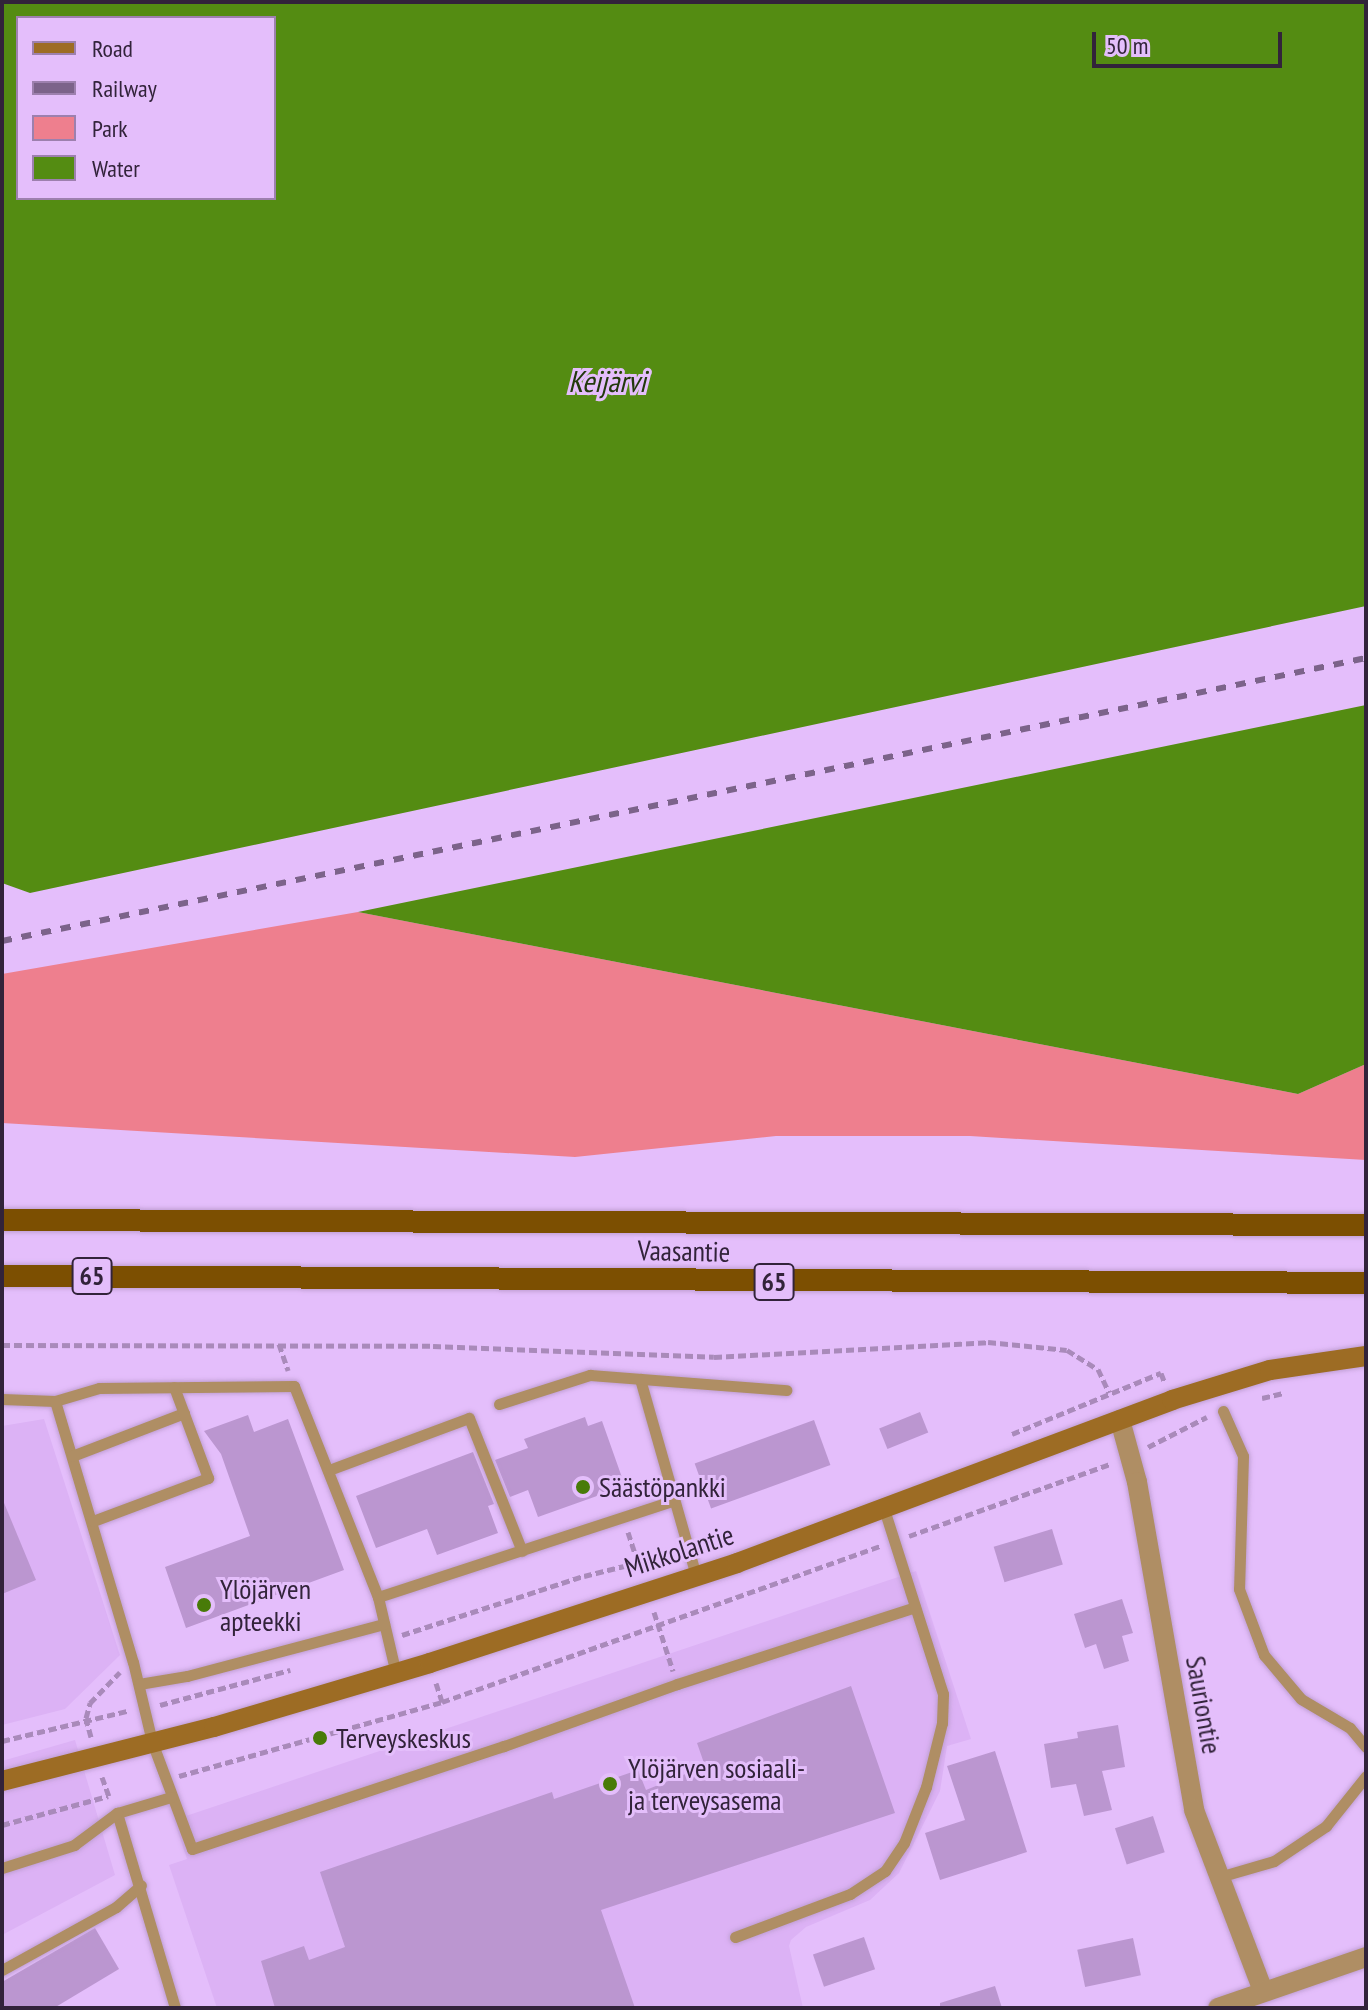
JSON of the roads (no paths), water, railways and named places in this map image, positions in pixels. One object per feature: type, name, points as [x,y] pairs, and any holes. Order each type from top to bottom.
[{"type":"highway","name":"Vaasantie","points":[[2,1220],[1366,1225]]},
{"type":"highway","name":"Vaasantie","points":[[2,1276],[1366,1283]]},
{"type":"main road","name":"Mikkolantie","points":[[2,1781],[396,1674],[696,1576],[1172,1400],[1270,1370],[1366,1356]]},
{"type":"street","name":"Sauriontie","points":[[1120,1420],[1132,1457],[1194,1810],[1263,1991]]},
{"type":"street","points":[[1218,2008],[1366,1957]]},
{"type":"lane","points":[[499,1404],[590,1375],[786,1390]]},
{"type":"lane","points":[[640,1379],[696,1576]]},
{"type":"lane","points":[[2,1399],[55,1401],[99,1388],[294,1386],[378,1597],[396,1674]]},
{"type":"lane","points":[[93,1521],[208,1478],[174,1387]]},
{"type":"lane","points":[[55,1401],[93,1521],[139,1684],[152,1742],[192,1849],[504,1746],[677,1684],[915,1607]]},
{"type":"lane","points":[[1223,1411],[1243,1456],[1239,1589],[1264,1655],[1301,1699],[1350,1728],[1366,1747]]},
{"type":"lane","points":[[72,1456],[184,1413]]},
{"type":"lane","points":[[329,1470],[469,1418],[522,1551]]},
{"type":"lane","points":[[378,1597],[674,1500]]},
{"type":"lane","points":[[735,1937],[850,1894],[885,1871],[904,1843],[926,1787],[944,1708],[943,1694],[884,1509]]},
{"type":"lane","points":[[139,1684],[187,1676],[384,1624]]},
{"type":"lane","points":[[1219,1877],[1274,1861],[1326,1826],[1366,1776]]},
{"type":"lane","points":[[2,1868],[74,1845],[117,1813],[171,1797]]},
{"type":"lane","points":[[117,1813],[141,1885],[175,2008]]},
{"type":"lane","points":[[2,1970],[116,1907],[141,1885]]},
{"type":"water","name":"Keijärvi","points":[[2,2],[1366,2],[1366,606],[30,893],[2,883]]},
{"type":"water","points":[[1366,705],[1366,1064],[1298,1094],[358,912]]},
{"type":"railway","points":[[2,941],[1366,658]]},
{"type":"place","name":"Säästöpankki","points":[[583,1487]]},
{"type":"place","name":"Ylöjärven apteekki","points":[[204,1605]]},
{"type":"place","name":"Terveyskeskus","points":[[320,1738]]},
{"type":"place","name":"Ylöjärven sosiaali- ja terveysasema","points":[[610,1784]]}]
